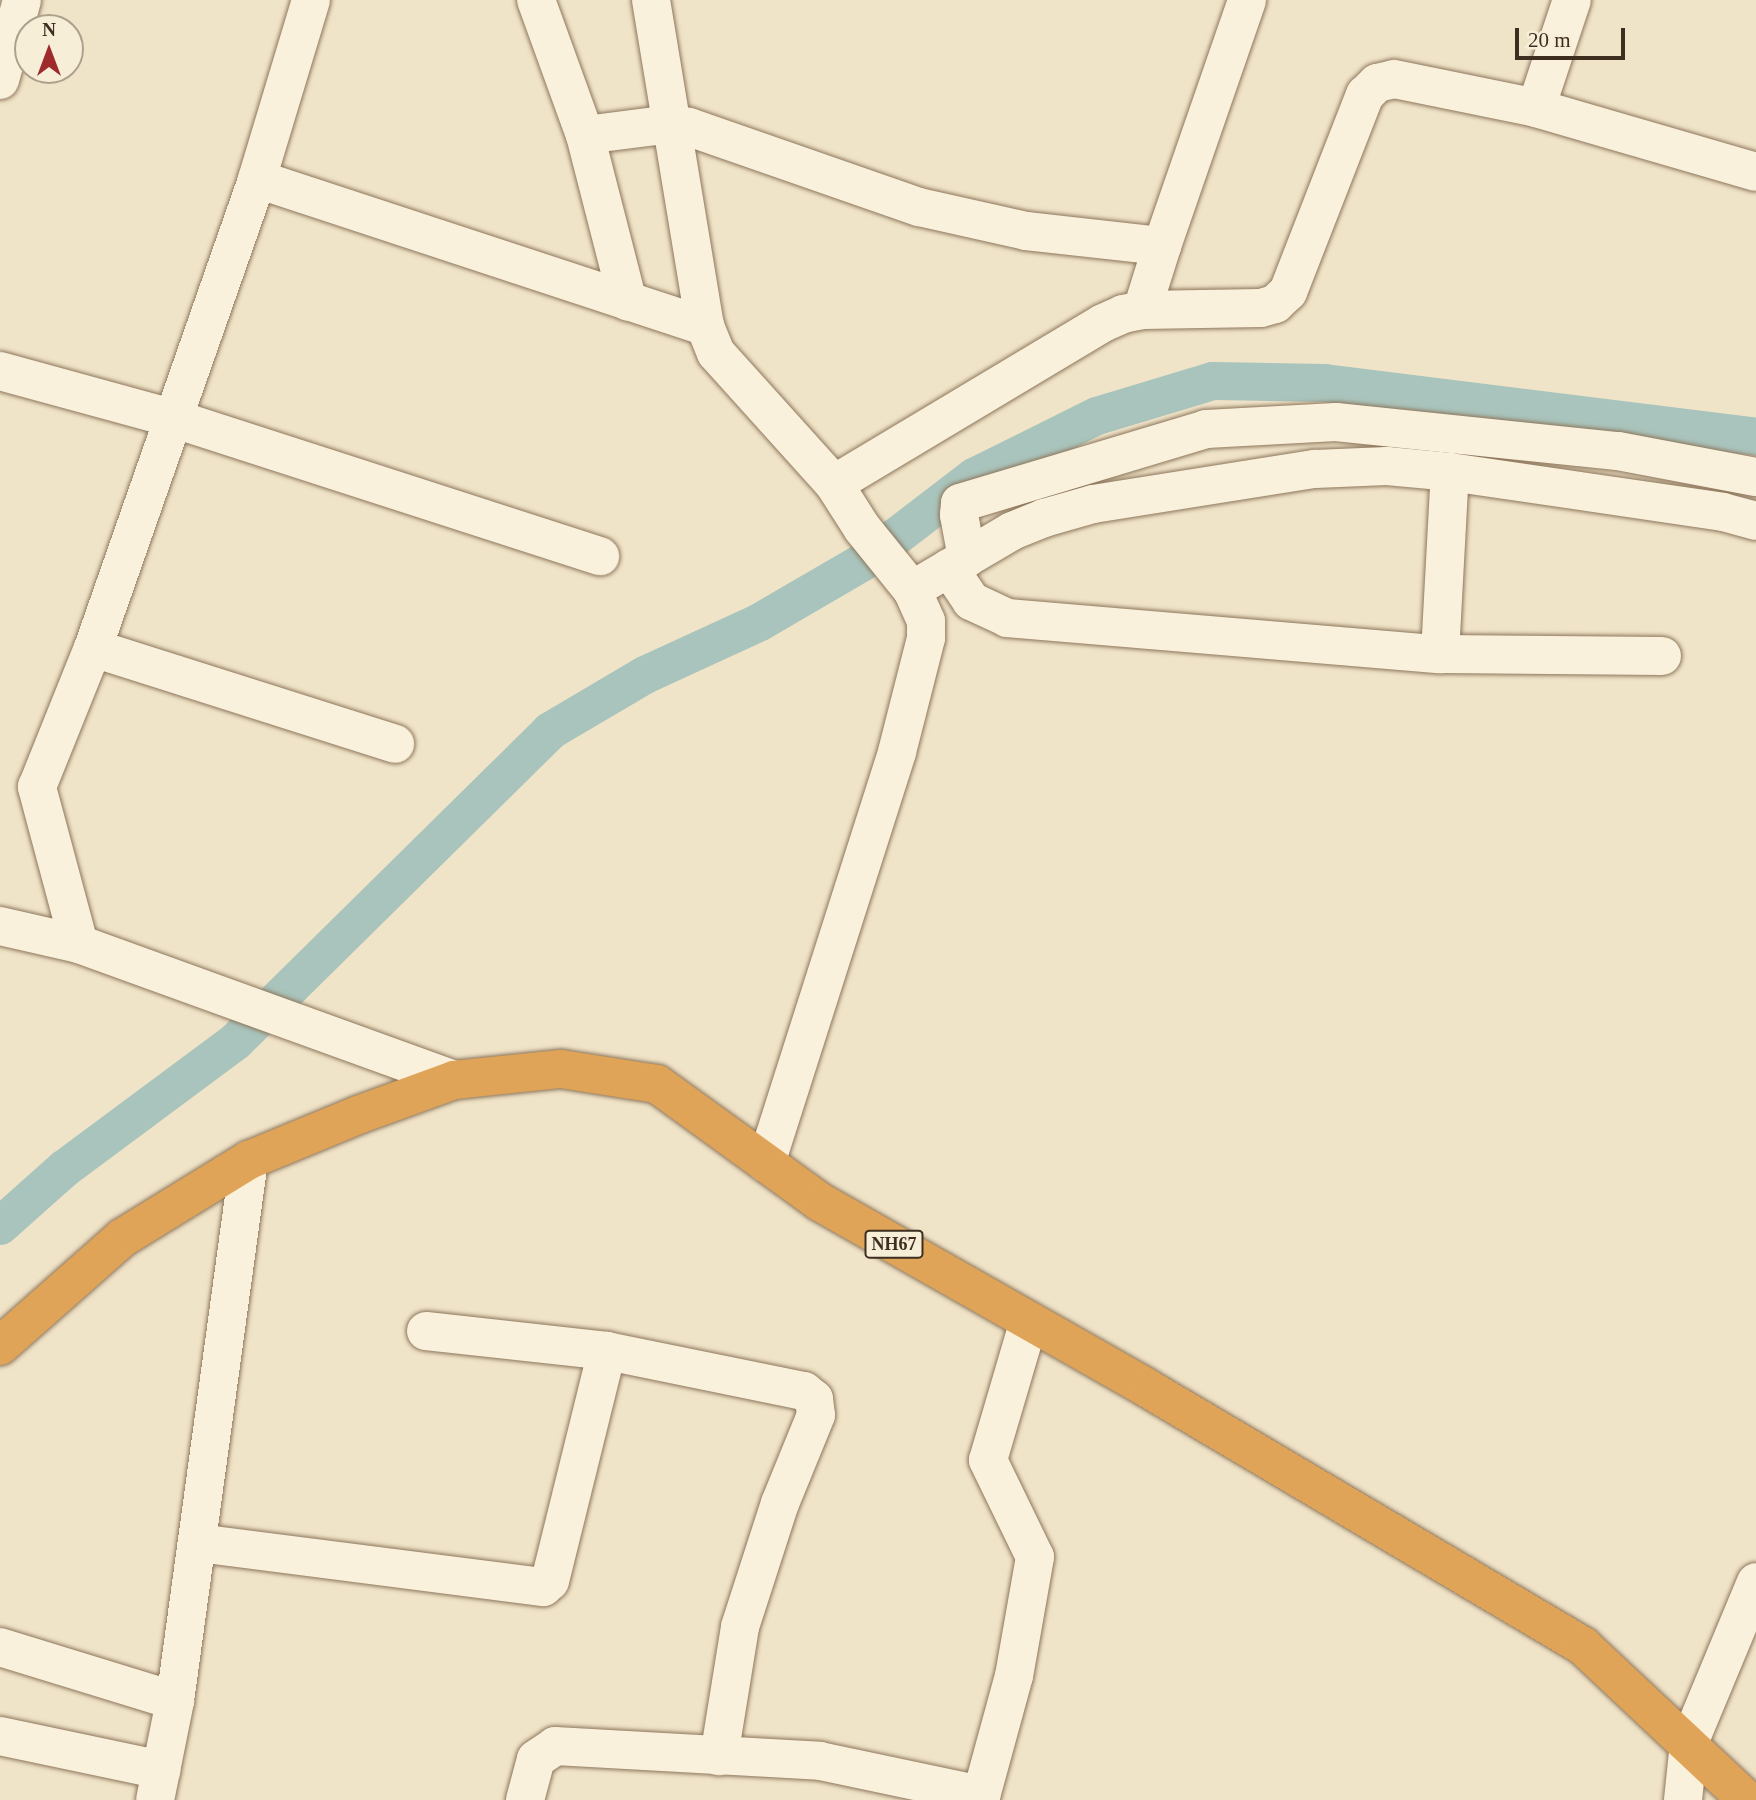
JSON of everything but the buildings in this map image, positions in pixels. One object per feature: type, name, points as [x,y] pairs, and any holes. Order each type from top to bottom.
[{"type":"highway","name":"NH67","points":[[0,1346],[122,1238],[249,1160],[454,1080],[561,1069],[657,1084],[820,1202],[1029,1321],[1583,1646],[1747,1800]]},
{"type":"street","points":[[0,80],[22,0]]},
{"type":"street","points":[[79,944],[37,788],[93,648],[257,179],[312,0]]},
{"type":"street","points":[[536,0],[585,135],[628,302]]},
{"type":"street","points":[[651,0],[705,326],[716,353],[834,484],[862,528],[906,585],[926,621],[926,638],[904,727],[766,1163]]},
{"type":"street","points":[[1142,310],[1247,0]]},
{"type":"street","points":[[1536,108],[1572,0]]},
{"type":"street","points":[[834,484],[1103,323],[1123,314],[1142,310],[1261,308],[1275,304],[1289,292],[1365,95],[1377,83],[1394,79],[1536,108],[1756,172]]},
{"type":"street","points":[[585,135],[672,124],[704,131],[919,207],[1027,231],[1162,246]]},
{"type":"street","points":[[257,179],[705,326]]},
{"type":"street","points":[[0,371],[172,418],[600,556]]},
{"type":"street","points":[[1662,656],[1440,654],[1007,618],[971,601],[958,563],[960,503],[1206,429],[1336,422],[1618,452],[1756,477]]},
{"type":"street","points":[[906,585],[958,563],[1012,531],[1044,518],[1093,504],[1315,469],[1387,466],[1450,472],[1723,512],[1756,521]]},
{"type":"street","points":[[1440,654],[1450,472]]},
{"type":"street","points":[[93,648],[395,744]]},
{"type":"street","points":[[0,926],[79,944],[454,1080]]},
{"type":"street","points":[[0,1736],[158,1785],[175,1701],[249,1160]]},
{"type":"street","points":[[525,1800],[536,1759],[555,1746],[820,1761],[981,1797],[1014,1676],[1035,1557],[988,1460],[1029,1321]]},
{"type":"street","points":[[426,1331],[607,1352],[804,1391],[814,1399],[816,1415],[780,1503],[740,1627],[719,1756]]},
{"type":"street","points":[[198,1543],[543,1587],[550,1581],[607,1352]]},
{"type":"street","points":[[1683,1800],[1689,1743],[1756,1582]]},
{"type":"street","points":[[0,1647],[175,1701]]},
{"type":"waterway","points":[[0,1226],[64,1169],[235,1042],[550,731],[645,675],[760,622],[863,562],[974,477],[1097,416],[1213,381],[1325,383],[1756,437]]}]
